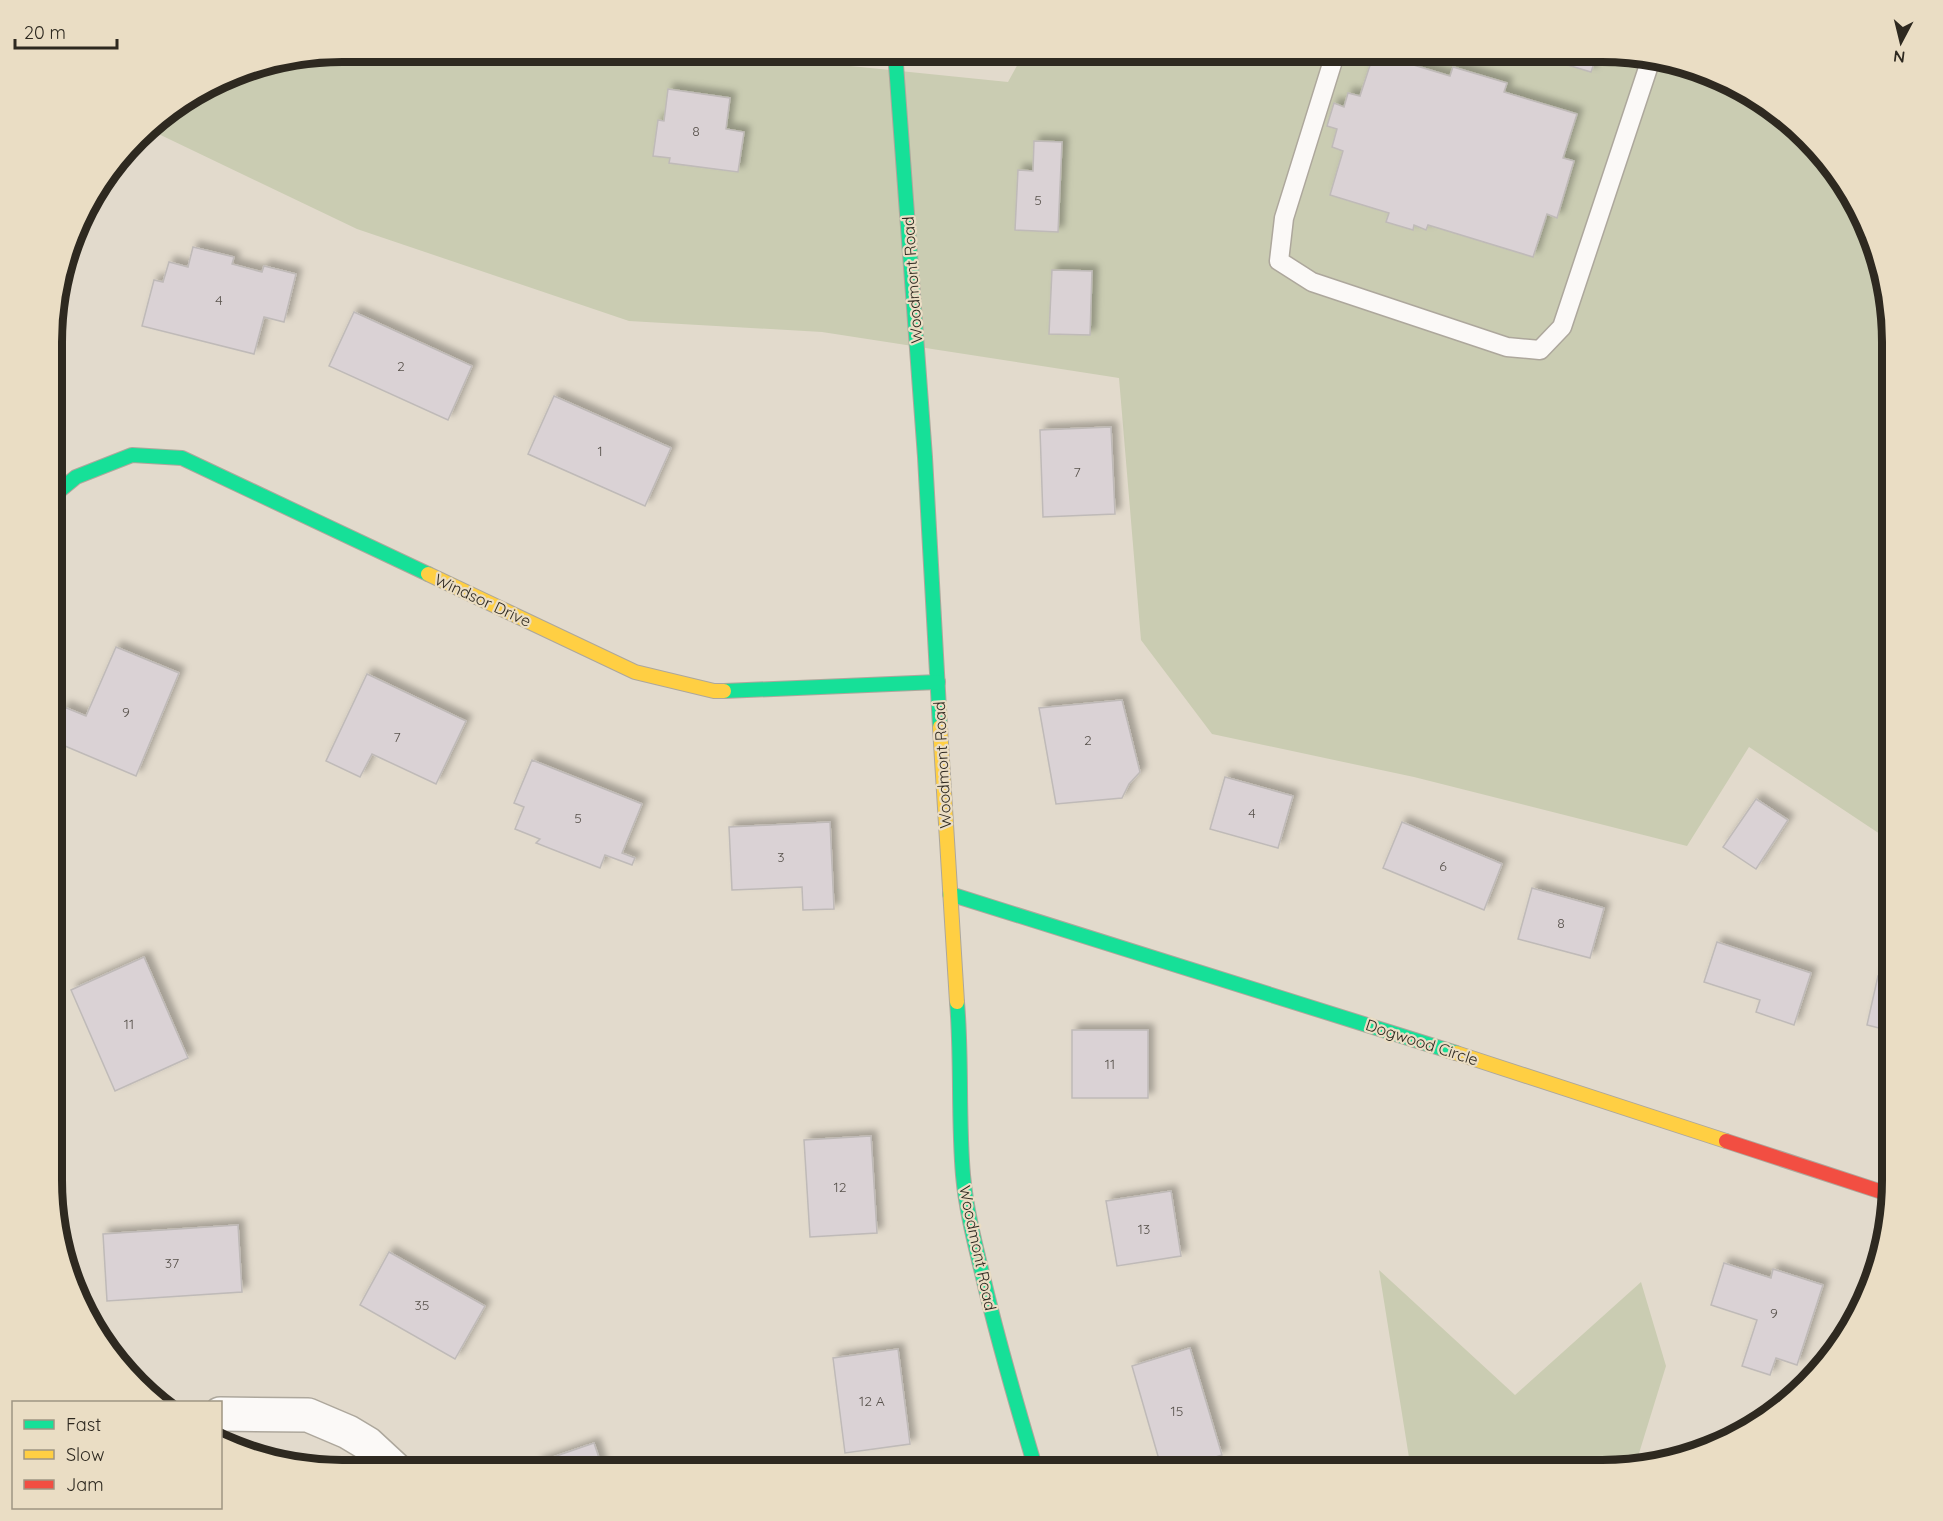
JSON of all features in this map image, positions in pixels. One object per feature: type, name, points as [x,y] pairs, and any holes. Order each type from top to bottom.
[{"type":"street","name":"Woodmont Road","points":[[896,62],[925,456],[960,1038],[963,1177],[975,1243],[1002,1358],[1033,1460]]},
{"type":"street","name":"Windsor Drive","points":[[62,489],[76,477],[132,455],[182,458],[635,672],[714,691],[938,682]]},
{"type":"street","name":"Dogwood Circle","points":[[950,894],[1433,1045],[1881,1192]]},
{"type":"street","points":[[222,1414],[308,1415],[348,1432],[368,1444],[385,1460]]},
{"type":"lane","points":[[1333,62],[1284,218],[1279,261],[1312,282],[1507,347],[1540,350],[1562,327],[1649,66]]},
{"type":"green space","points":[[323,62],[811,62],[1008,82],[1019,62],[1620,62],[1656,67],[1692,76],[1742,99],[1772,119],[1800,143],[1824,171],[1844,201],[1867,251],[1872,269],[1879,305],[1882,341],[1882,835],[1749,747],[1687,846],[1414,777],[1212,734],[1141,640],[1119,378],[822,332],[629,321],[357,229],[155,132],[171,119],[217,90],[269,71]]},
{"type":"green space","points":[[1379,1270],[1515,1395],[1641,1282],[1666,1366],[1638,1457],[1602,1460],[1409,1460]]},
{"type":"building","points":[[1371,62],[1404,62],[1450,76],[1453,67],[1507,83],[1504,92],[1577,114],[1563,158],[1574,161],[1557,218],[1547,214],[1533,257],[1428,225],[1426,230],[1414,225],[1413,230],[1386,222],[1389,213],[1330,195],[1343,151],[1332,147],[1337,129],[1327,126],[1334,103],[1344,107],[1348,93],[1360,96]]},
{"type":"building","points":[[1558,62],[1594,62],[1591,72]]},
{"type":"building","points":[[668,89],[730,98],[726,129],[744,132],[738,172],[669,163],[670,158],[653,156],[658,120],[664,121]]},
{"type":"building","points":[[1034,141],[1062,142],[1058,232],[1015,230],[1018,170],[1033,171]]},
{"type":"building","points":[[193,247],[234,257],[232,264],[262,272],[264,266],[296,274],[284,322],[264,317],[254,354],[142,326],[154,280],[163,282],[169,262],[188,267]]},
{"type":"building","points":[[1052,270],[1092,271],[1090,335],[1049,334]]},
{"type":"building","points":[[354,312],[472,366],[448,420],[329,366]]},
{"type":"building","points":[[554,396],[671,448],[645,506],[528,454]]},
{"type":"building","points":[[1111,427],[1115,514],[1043,517],[1040,430]]},
{"type":"building","points":[[116,647],[179,673],[136,776],[62,745],[64,707],[86,716]]},
{"type":"building","points":[[367,674],[466,721],[436,784],[372,754],[360,777],[326,761]]},
{"type":"building","points":[[1122,700],[1140,772],[1129,784],[1122,798],[1056,804],[1039,708]]},
{"type":"building","points":[[532,760],[642,804],[622,853],[635,858],[632,865],[605,855],[600,868],[536,843],[540,839],[515,829],[524,807],[514,803]]},
{"type":"building","points":[[1225,777],[1293,796],[1278,848],[1210,829]]},
{"type":"building","points":[[1756,799],[1788,820],[1756,869],[1723,847]]},
{"type":"building","points":[[830,822],[834,909],[803,910],[802,887],[732,890],[729,827]]},
{"type":"building","points":[[1402,822],[1502,864],[1484,910],[1383,868]]},
{"type":"building","points":[[1532,888],[1604,908],[1590,958],[1518,939]]},
{"type":"building","points":[[1717,942],[1811,973],[1794,1025],[1756,1012],[1760,1000],[1704,982]]},
{"type":"building","points":[[144,957],[188,1058],[115,1091],[71,990]]},
{"type":"building","points":[[1878,976],[1882,977],[1882,1029],[1867,1025]]},
{"type":"building","points":[[1072,1030],[1148,1030],[1148,1098],[1072,1098]]},
{"type":"building","points":[[871,1136],[877,1233],[810,1237],[804,1140]]},
{"type":"building","points":[[1171,1191],[1181,1256],[1117,1266],[1106,1201]]},
{"type":"building","points":[[238,1225],[242,1292],[107,1301],[103,1234]]},
{"type":"building","points":[[389,1252],[485,1306],[455,1359],[360,1305]]},
{"type":"building","points":[[1724,1263],[1771,1278],[1773,1269],[1823,1285],[1797,1365],[1776,1358],[1770,1375],[1742,1366],[1757,1320],[1711,1305]]},
{"type":"building","points":[[1190,1348],[1222,1455],[1206,1460],[1159,1460],[1132,1366]]},
{"type":"building","points":[[898,1349],[910,1444],[845,1453],[833,1358]]},
{"type":"building","points":[[594,1443],[600,1460],[545,1460]]},
{"type":"traffic: fast","points":[[896,62],[925,457],[940,727]]},
{"type":"traffic: fast","points":[[62,489],[76,477],[132,455],[182,458],[428,574]]},
{"type":"traffic: fast","points":[[724,691],[938,682]]},
{"type":"traffic: fast","points":[[950,894],[1456,1053]]},
{"type":"traffic: fast","points":[[957,1002],[962,1153],[966,1201],[995,1326],[1033,1460]]},
{"type":"traffic: slow","points":[[428,574],[635,672],[714,691],[724,691]]},
{"type":"traffic: slow","points":[[940,727],[957,1002]]},
{"type":"traffic: slow","points":[[1456,1053],[1726,1141]]},
{"type":"traffic: jam","points":[[1726,1141],[1881,1192]]}]
